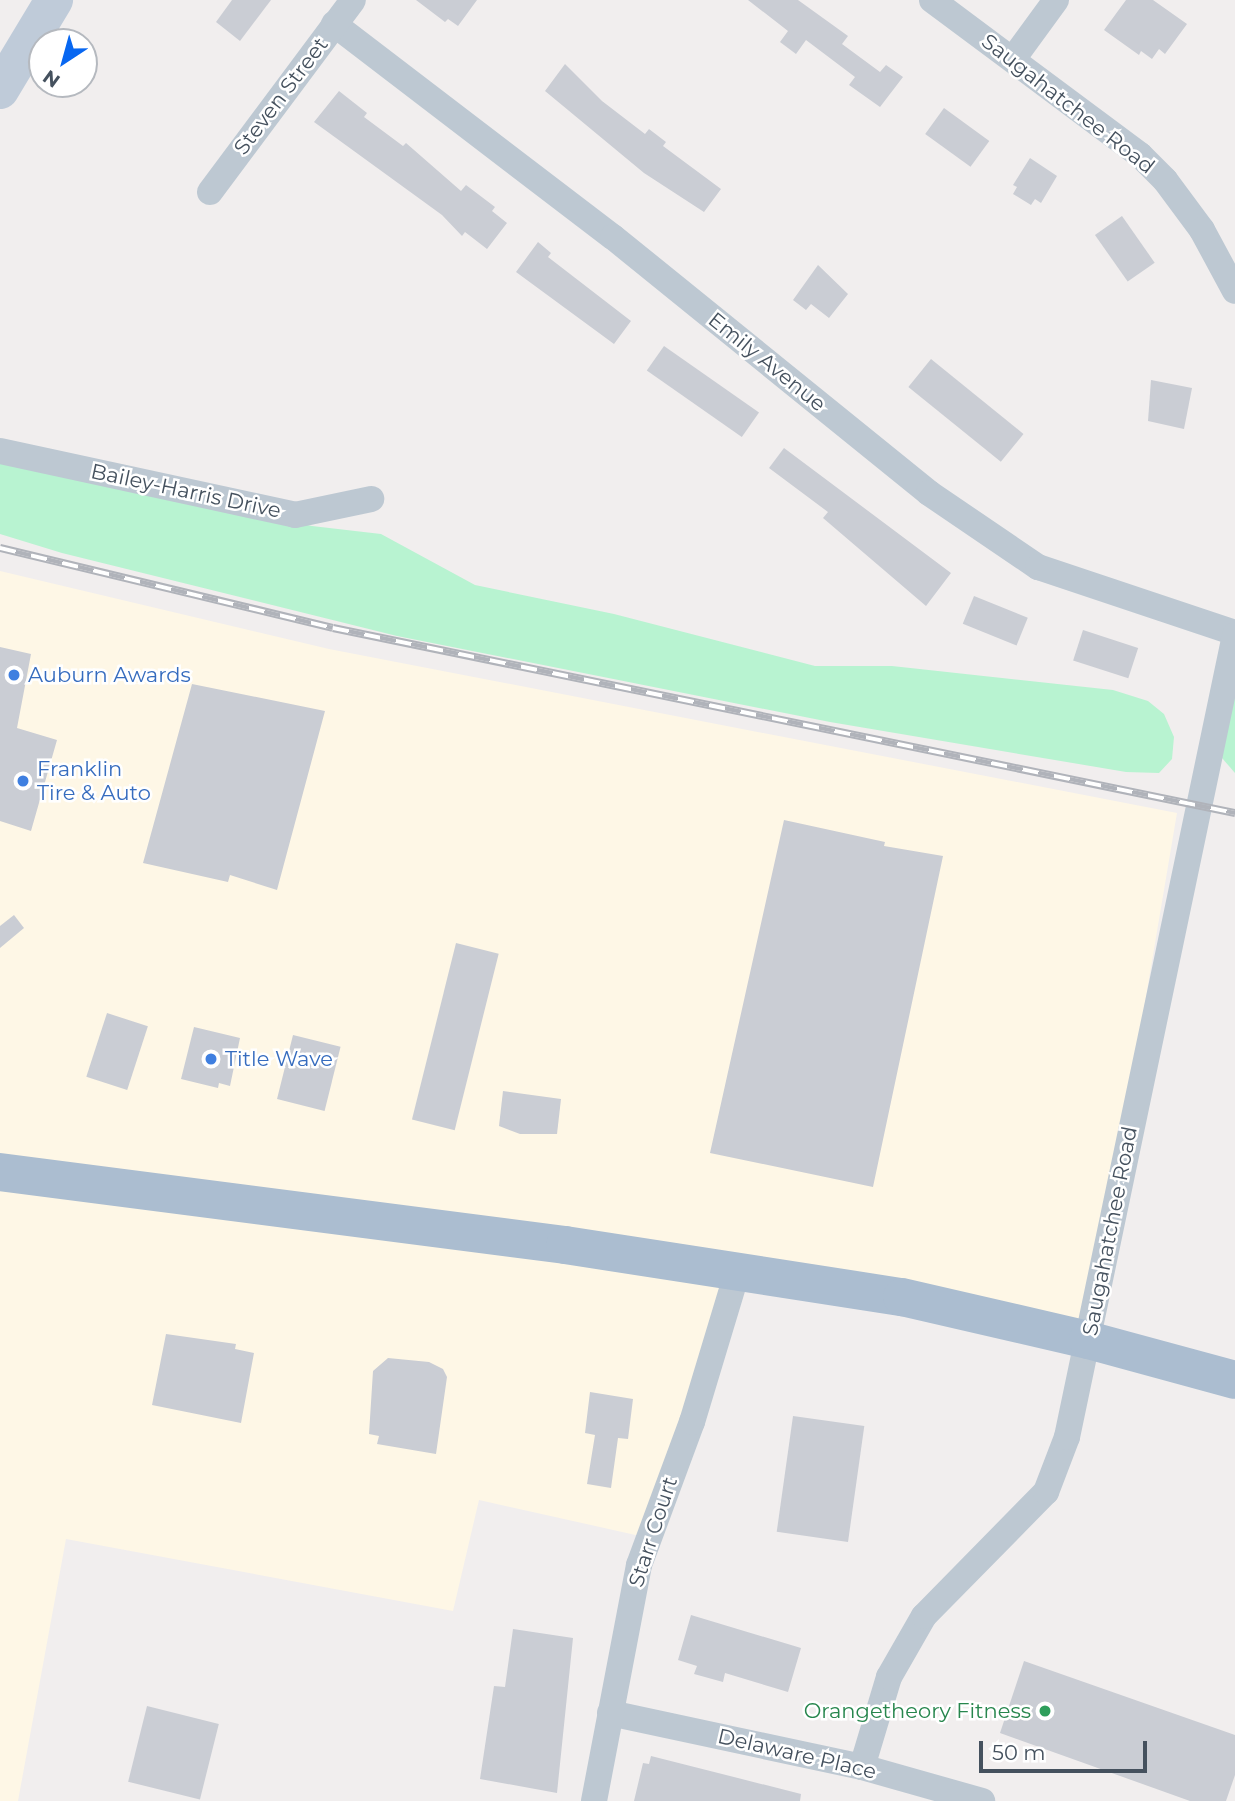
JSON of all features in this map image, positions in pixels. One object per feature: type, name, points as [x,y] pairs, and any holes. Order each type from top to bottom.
[{"type":"main road","points":[[0,90],[54,0]]},
{"type":"main road","points":[[0,1172],[738,1270],[902,1297],[1088,1340],[1235,1380]]},
{"type":"street","name":"Steven Street","points":[[209,192],[353,0]]},
{"type":"street","name":"Saugahatchee Road","points":[[932,0],[1122,141],[1165,180],[1202,230],[1235,291]]},
{"type":"street","points":[[1013,59],[1056,0]]},
{"type":"street","name":"Emily Avenue","points":[[334,24],[613,237],[940,501],[1038,567],[1235,634]]},
{"type":"street","name":"Bailey-Harris Drive","points":[[0,451],[295,515],[371,499]]},
{"type":"street","name":"Saugahatchee Road","points":[[862,1768],[889,1677],[923,1616],[1046,1492],[1067,1437],[1179,886],[1235,634]]},
{"type":"street","name":"Starr Court","points":[[594,1801],[639,1565],[692,1422],[738,1270]]},
{"type":"street","name":"Delaware Place","points":[[610,1713],[862,1768],[982,1801]]},
{"type":"shaded area","points":[[0,571],[329,649],[1177,813],[1088,1340],[739,1271],[649,1538],[479,1500],[453,1611],[66,1539],[18,1801],[0,1801]]},
{"type":"green space","points":[[0,461],[312,526],[381,534],[475,585],[614,614],[815,666],[892,666],[1113,690],[1148,701],[1164,714],[1174,737],[1172,759],[1159,773],[1126,772],[830,722],[397,636],[62,553],[0,534]]},
{"type":"green space","points":[[1235,672],[1235,773],[1222,758]]},
{"type":"building","points":[[232,0],[271,0],[240,41],[216,22]]},
{"type":"building","points":[[416,0],[477,0],[458,26],[448,19],[445,22]]},
{"type":"building","points":[[748,0],[798,0],[848,36],[842,44],[880,72],[886,65],[903,77],[880,107],[849,85],[855,77],[806,40],[796,54],[780,42],[788,31]]},
{"type":"building","points":[[1126,0],[1153,0],[1187,24],[1165,54],[1159,49],[1152,59],[1141,51],[1139,55],[1104,30]]},
{"type":"building","points":[[565,64],[602,101],[645,134],[649,129],[666,142],[663,146],[721,189],[704,212],[644,173],[545,91]]},
{"type":"building","points":[[339,91],[367,113],[364,117],[403,146],[406,143],[461,191],[466,185],[495,207],[492,211],[507,223],[487,249],[465,232],[462,236],[442,215],[314,122]]},
{"type":"building","points":[[944,108],[989,141],[970,167],[925,134]]},
{"type":"building","points":[[1030,158],[1057,176],[1041,203],[1035,199],[1031,205],[1013,194],[1017,187],[1013,185]]},
{"type":"building","points":[[1122,216],[1155,263],[1128,282],[1095,235]]},
{"type":"building","points":[[538,242],[551,253],[548,257],[631,321],[614,344],[516,272]]},
{"type":"building","points":[[818,265],[848,294],[829,318],[811,304],[806,310],[793,300]]},
{"type":"building","points":[[664,346],[759,413],[742,437],[647,371]]},
{"type":"building","points":[[931,359],[1023,434],[1001,462],[908,387]]},
{"type":"building","points":[[1151,380],[1192,388],[1184,429],[1148,421]]},
{"type":"building","points":[[784,448],[951,573],[926,606],[823,518],[828,512],[769,468]]},
{"type":"building","points":[[974,596],[1028,618],[1017,646],[963,624]]},
{"type":"building","points":[[1083,630],[1138,648],[1128,678],[1073,660]]},
{"type":"building","name":"Franklin Tire & Auto","points":[[0,647],[31,654],[17,728],[57,740],[31,831],[0,821]]},
{"type":"building","points":[[192,684],[325,711],[277,890],[230,875],[228,882],[143,863]]},
{"type":"building","points":[[784,820],[885,842],[884,846],[943,856],[873,1187],[710,1153]]},
{"type":"building","points":[[14,915],[24,928],[0,948],[0,926]]},
{"type":"building","points":[[456,943],[499,954],[455,1130],[412,1120]]},
{"type":"building","points":[[107,1013],[148,1026],[127,1090],[86,1077]]},
{"type":"building","name":"Title Wave","points":[[194,1027],[240,1038],[230,1086],[219,1083],[218,1088],[181,1079]]},
{"type":"building","points":[[293,1035],[341,1047],[325,1111],[277,1099]]},
{"type":"building","points":[[503,1091],[561,1099],[557,1134],[520,1134],[499,1126]]},
{"type":"building","points":[[166,1334],[236,1344],[235,1349],[254,1353],[241,1423],[152,1405]]},
{"type":"building","points":[[388,1358],[429,1362],[443,1369],[447,1377],[436,1454],[377,1444],[379,1436],[369,1434],[373,1371]]},
{"type":"building","points":[[590,1392],[633,1399],[628,1439],[618,1438],[611,1488],[587,1484],[595,1435],[585,1433]]},
{"type":"building","points":[[793,1416],[864,1426],[848,1542],[777,1532]]},
{"type":"building","points":[[691,1615],[801,1648],[788,1692],[725,1673],[723,1682],[694,1674],[697,1666],[678,1660]]},
{"type":"building","points":[[513,1629],[573,1638],[557,1793],[480,1779],[494,1686],[505,1687]]},
{"type":"building","points":[[1024,1661],[1235,1735],[1235,1775],[1226,1801],[1190,1801],[1000,1733]]},
{"type":"building","points":[[147,1706],[219,1724],[200,1800],[128,1782]]},
{"type":"building","points":[[651,1756],[801,1794],[800,1801],[634,1801],[643,1763],[649,1764]]},
{"type":"railway","points":[[0,548],[333,628],[1235,813]]},
{"type":"place","name":"Auburn Awards","points":[[14,675]]},
{"type":"place","name":"Franklin Tire & Auto","points":[[23,781]]},
{"type":"place","name":"Title Wave","points":[[211,1059]]},
{"type":"place","name":"Orangetheory Fitness","points":[[1045,1711]]}]
